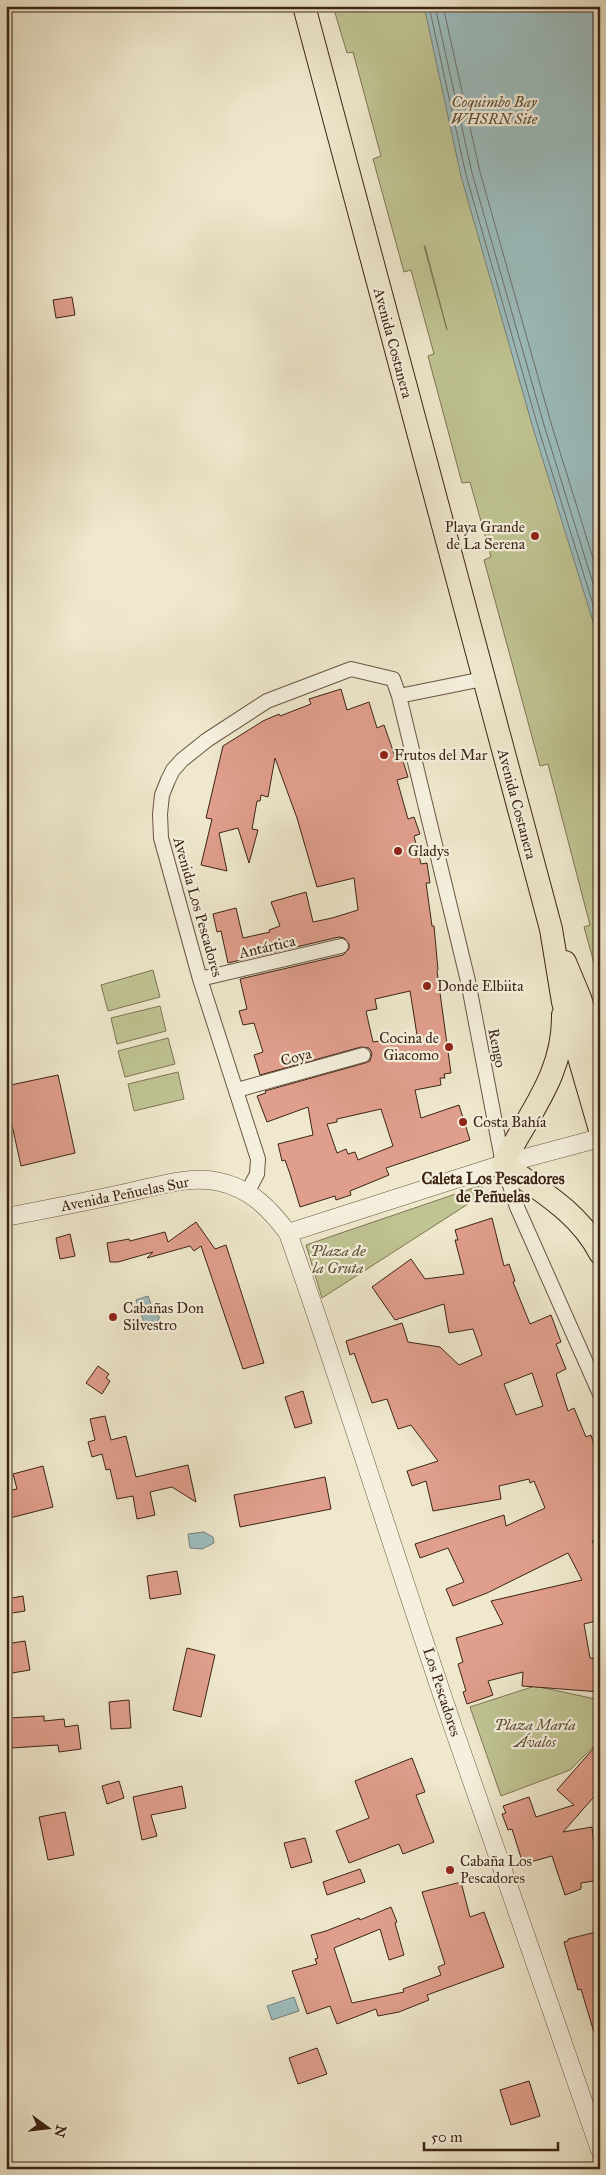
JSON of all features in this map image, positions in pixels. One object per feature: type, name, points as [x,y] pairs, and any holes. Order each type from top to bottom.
[{"type":"main road","name":"Avenida Costanera","points":[[304,6],[551,929],[563,1002],[600,1130]]},
{"type":"main road","name":"Avenida Costanera","points":[[551,929],[580,998],[600,1062]]},
{"type":"main road","points":[[563,1002],[561,1040],[551,1078],[540,1102],[515,1140],[503,1164],[571,1214],[586,1231],[600,1253]]},
{"type":"street","name":"Avenida Los Pescadores","points":[[247,1193],[257,1174],[258,1159],[200,979],[161,838],[160,814],[162,795],[173,770],[199,746],[266,702],[351,669],[393,679],[399,696]]},
{"type":"street","points":[[399,696],[483,679]]},
{"type":"street","name":"Rengo","points":[[399,696],[468,981],[503,1164],[518,1207],[600,1394]]},
{"type":"street","name":"Antártica","points":[[200,979],[341,946]]},
{"type":"street","name":"Coya","points":[[237,1090],[363,1055]]},
{"type":"street","points":[[288,1233],[503,1164],[600,1138]]},
{"type":"street","name":"Avenida Peñuelas Sur","points":[[6,1217],[192,1180],[221,1182],[258,1198],[272,1211],[288,1233]]},
{"type":"street","name":"Los Pescadores","points":[[288,1233],[377,1493],[454,1728],[536,1960],[600,2150]]},
{"type":"green space","name":"Coquimbo Bay WHSRN Site","points":[[333,6],[585,6],[600,66],[600,962],[594,963],[584,927],[590,925],[548,764],[540,766],[484,560],[491,557],[470,482],[462,483],[428,356],[434,354],[411,270],[404,272],[373,159],[381,156],[353,52],[347,53]],"holes":[[[424,246],[425,246],[447,330]]]},
{"type":"green space","points":[[153,970],[160,997],[108,1011],[101,985]]},
{"type":"green space","points":[[160,1006],[166,1031],[117,1044],[111,1018]]},
{"type":"green space","points":[[168,1038],[175,1064],[125,1077],[118,1051]]},
{"type":"green space","points":[[178,1072],[184,1099],[134,1111],[128,1084]]},
{"type":"green space","name":"Plaza de la Gruta","points":[[482,1185],[482,1195],[322,1298],[306,1245]]},
{"type":"green space","name":"Plaza María Ávalos","points":[[535,1686],[600,1700],[600,1740],[570,1770],[501,1796],[470,1707]]},
{"type":"water","points":[[424,6],[600,6],[600,644],[533,428],[461,176]]},
{"type":"water","points":[[148,1296],[155,1315],[159,1316],[159,1320],[145,1325],[136,1300]]},
{"type":"water","points":[[204,1532],[213,1537],[214,1543],[202,1549],[190,1548],[188,1534]]},
{"type":"water","points":[[294,1997],[299,2011],[272,2020],[267,2006]]},
{"type":"building","points":[[72,297],[75,315],[56,318],[53,300]]},
{"type":"building","points":[[341,689],[347,710],[369,702],[377,728],[384,725],[396,759],[402,758],[408,777],[397,780],[408,819],[414,817],[420,834],[414,836],[421,864],[427,863],[430,883],[426,883],[432,926],[434,926],[437,971],[451,1073],[444,1074],[445,1078],[440,1078],[441,1085],[415,1090],[421,1118],[459,1105],[470,1140],[386,1168],[389,1175],[350,1191],[351,1195],[336,1200],[335,1196],[300,1207],[285,1160],[282,1161],[278,1144],[313,1135],[308,1107],[267,1122],[257,1096],[266,1093],[265,1091],[365,1063],[370,1061],[372,1053],[369,1048],[361,1047],[260,1075],[254,1055],[263,1052],[254,1023],[243,1025],[239,1011],[247,1009],[240,979],[343,955],[349,949],[349,944],[344,938],[339,937],[228,963],[221,931],[217,932],[213,914],[236,908],[243,938],[270,932],[269,930],[280,926],[271,902],[306,892],[313,922],[332,918],[358,910],[354,878],[317,887],[297,818],[275,758],[268,797],[261,795],[260,801],[257,801],[252,829],[258,830],[249,863],[238,828],[219,833],[227,871],[201,865],[212,819],[206,818],[223,746],[263,721],[311,704],[309,699]],"holes":[[[410,991],[417,1035],[373,1042],[366,1011],[377,1009],[375,999]],[[381,1109],[393,1146],[358,1160],[355,1152],[348,1154],[346,1149],[337,1153],[327,1124],[337,1122],[337,1119]]]},
{"type":"building","points":[[58,1075],[75,1153],[21,1166],[6,1098],[6,1086]]},
{"type":"building","points":[[492,1218],[504,1266],[509,1264],[515,1281],[513,1282],[530,1324],[551,1315],[561,1342],[556,1344],[566,1369],[556,1374],[568,1411],[574,1408],[586,1437],[591,1435],[600,1464],[600,1538],[592,1541],[600,1556],[600,1620],[584,1624],[590,1658],[600,1659],[600,1692],[522,1686],[523,1672],[488,1681],[493,1695],[467,1704],[463,1692],[466,1691],[458,1664],[463,1662],[456,1638],[503,1624],[491,1601],[582,1580],[568,1553],[487,1593],[453,1606],[446,1589],[464,1582],[448,1548],[420,1558],[415,1544],[504,1515],[506,1526],[545,1508],[534,1481],[530,1483],[529,1479],[499,1486],[501,1499],[433,1511],[426,1481],[412,1486],[407,1471],[438,1461],[411,1425],[398,1429],[387,1399],[372,1403],[354,1353],[350,1355],[346,1341],[402,1323],[408,1342],[440,1347],[459,1365],[482,1355],[473,1329],[449,1333],[444,1304],[395,1320],[372,1287],[411,1259],[425,1279],[464,1274],[455,1240],[458,1240],[455,1230]],"holes":[[[532,1373],[543,1406],[516,1415],[504,1384]]]},
{"type":"building","points":[[196,1222],[215,1249],[226,1245],[264,1363],[243,1369],[201,1246],[194,1251],[190,1246],[147,1258],[153,1252],[118,1262],[110,1262],[107,1243],[129,1239],[130,1241],[165,1232],[168,1242]]},
{"type":"building","points":[[70,1234],[75,1256],[60,1259],[56,1238]]},
{"type":"building","points":[[98,1366],[109,1374],[106,1378],[110,1381],[102,1394],[86,1383]]},
{"type":"building","points":[[303,1391],[312,1423],[295,1428],[285,1397]]},
{"type":"building","points":[[105,1416],[111,1440],[126,1436],[136,1477],[188,1465],[196,1502],[172,1487],[150,1492],[155,1515],[137,1519],[133,1496],[117,1499],[110,1469],[106,1470],[102,1454],[92,1457],[88,1442],[95,1440],[90,1419]]},
{"type":"building","points":[[43,1466],[53,1507],[6,1519],[6,1491],[17,1489],[13,1474]]},
{"type":"building","points":[[325,1477],[331,1509],[240,1527],[234,1495]]},
{"type":"building","points":[[177,1571],[181,1594],[150,1599],[147,1576]]},
{"type":"building","points":[[23,1596],[25,1611],[6,1614],[6,1599]]},
{"type":"building","points":[[25,1641],[30,1670],[6,1674],[6,1644]]},
{"type":"building","points":[[187,1648],[215,1655],[201,1717],[173,1710]]},
{"type":"building","points":[[129,1700],[131,1728],[111,1729],[109,1702]]},
{"type":"building","points":[[44,1716],[44,1721],[64,1719],[65,1727],[78,1725],[81,1749],[59,1752],[58,1745],[12,1748],[10,1718]]},
{"type":"building","points":[[600,1741],[600,1790],[563,1832],[592,1827],[595,1852],[600,1851],[600,1880],[581,1883],[581,1889],[565,1895],[552,1856],[523,1864],[512,1829],[508,1830],[502,1814],[506,1813],[503,1806],[529,1797],[536,1817],[574,1805],[557,1790]]},
{"type":"building","points":[[412,1758],[425,1792],[416,1795],[434,1842],[403,1854],[399,1844],[349,1863],[336,1831],[369,1818],[355,1781]]},
{"type":"building","points":[[119,1781],[124,1798],[107,1804],[102,1786]]},
{"type":"building","points":[[182,1786],[186,1808],[151,1815],[157,1836],[142,1840],[133,1797]]},
{"type":"building","points":[[65,1812],[74,1855],[48,1860],[39,1817]]},
{"type":"building","points":[[305,1838],[312,1862],[291,1868],[284,1843]]},
{"type":"building","points":[[360,1869],[365,1882],[327,1895],[323,1882]]},
{"type":"building","points":[[461,1882],[470,1917],[484,1912],[504,1967],[427,1995],[429,2000],[399,2012],[378,2016],[376,2009],[337,2024],[330,2006],[307,2014],[292,1971],[317,1964],[315,1959],[318,1958],[311,1935],[359,1918],[360,1920],[391,1907],[397,1922],[395,1923],[404,1955],[389,1960],[380,1929],[334,1948],[352,2003],[404,1992],[403,1989],[441,1975],[438,1967],[445,1964],[422,1892]]},
{"type":"building","points":[[600,1931],[600,2039],[596,2039],[581,1989],[578,1990],[564,1942],[568,1941],[568,1939]]},
{"type":"building","points":[[317,2048],[327,2074],[298,2084],[289,2058]]},
{"type":"building","points":[[529,2081],[540,2116],[511,2125],[500,2090]]},
{"type":"place","name":"Playa Grande de La Serena","points":[[535,536]]},
{"type":"place","name":"Frutos del Mar","points":[[384,755]]},
{"type":"place","name":"Gladys","points":[[398,851]]},
{"type":"place","name":"Donde Elbiita","points":[[427,986]]},
{"type":"place","name":"Cocina de Giacomo","points":[[449,1047]]},
{"type":"place","name":"Costa Bahía","points":[[463,1122]]},
{"type":"place","name":"Cabañas Don Silvestro","points":[[113,1317]]},
{"type":"place","name":"Cabaña Los Pescadores","points":[[450,1870]]},
{"type":"district","name":"Caleta Los Pescadores de Peñuelas","points":[[493,1187]]}]
